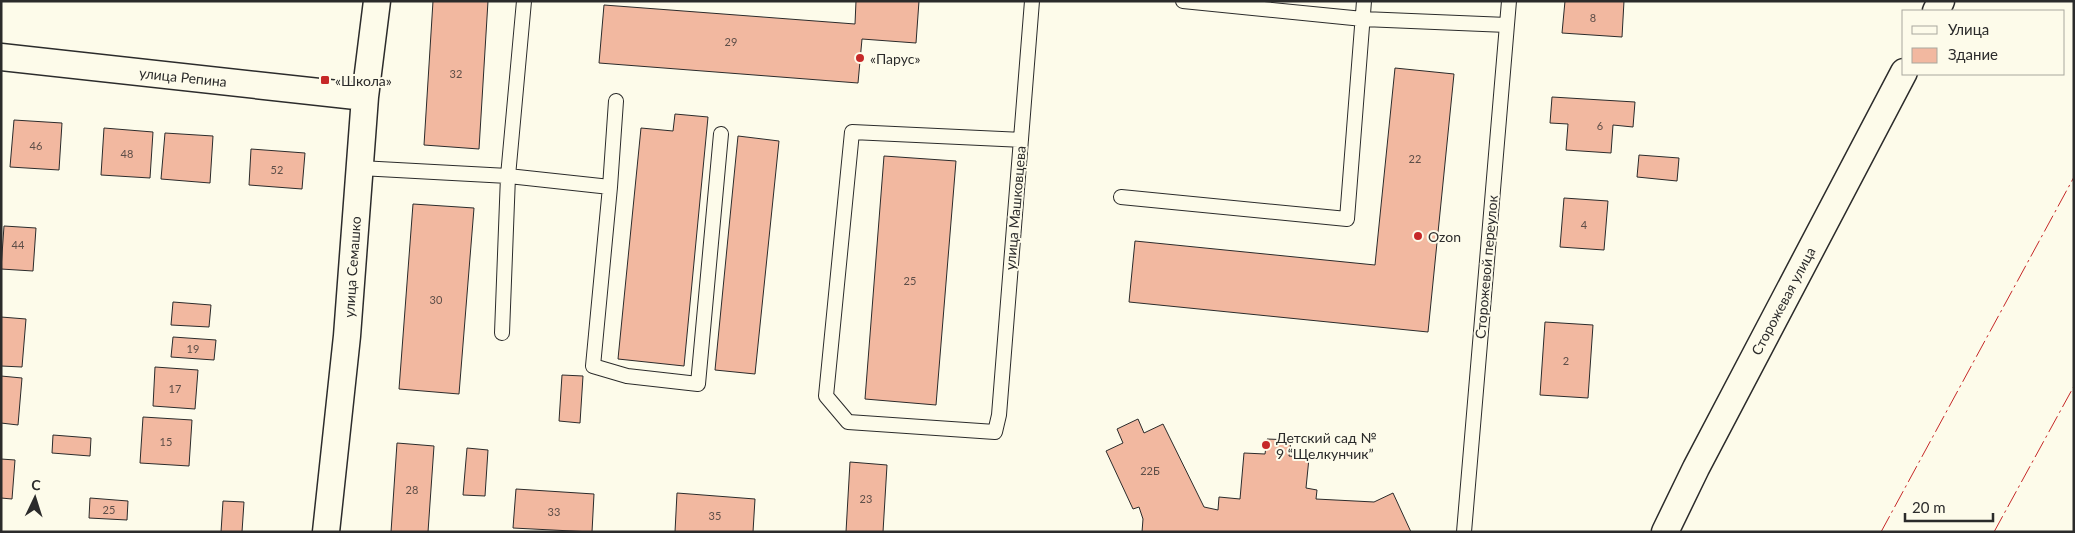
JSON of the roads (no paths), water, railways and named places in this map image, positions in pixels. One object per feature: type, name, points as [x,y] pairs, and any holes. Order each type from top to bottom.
[{"type":"street","name":"улица Семашко","points":[[326,532],[347,336],[366,97],[378,1]]},
{"type":"street","name":"улица Репина","points":[[1,57],[366,97]]},
{"type":"street","name":"Сторожевая улица","points":[[1665,532],[1696,468],[1902,75]]},
{"type":"lane","points":[[502,333],[508,176],[524,1]]},
{"type":"lane","name":"улица Машковцева","points":[[1021,140],[852,132],[826,396],[848,422],[995,432],[998,415],[1021,140],[1032,1]]},
{"type":"lane","points":[[1183,1],[1363,19],[1507,25]]},
{"type":"lane","points":[[1121,196],[1347,219],[1364,1]]},
{"type":"lane","name":"Сторожевой переулок","points":[[1464,532],[1509,1]]},
{"type":"lane","points":[[616,100],[610,187],[593,366],[627,376],[698,384],[721,134]]},
{"type":"lane","points":[[360,168],[508,176],[610,187]]},
{"type":"place","name":"«Парус»","points":[[860,58]]},
{"type":"place","name":"«Школа»","points":[[325,80]]},
{"type":"place","name":"Ozon","points":[[1418,236]]},
{"type":"place","name":"Детский сад № 9 “Щелкунчик”","points":[[1266,445]]}]
